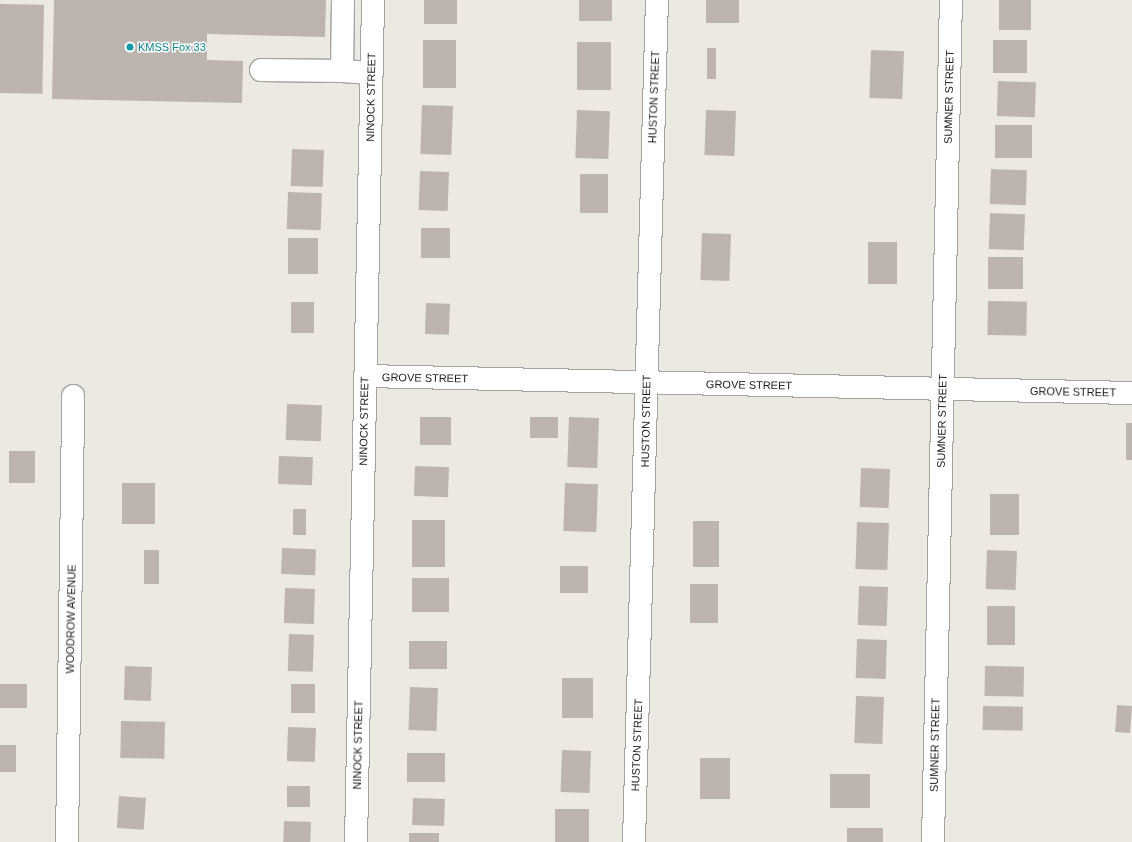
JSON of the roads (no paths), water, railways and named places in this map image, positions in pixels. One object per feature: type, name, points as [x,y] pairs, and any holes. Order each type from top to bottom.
[{"type":"street","points":[[342,72],[343,0]]},
{"type":"street","name":"NINOCK STREET","points":[[356,842],[373,0]]},
{"type":"street","name":"HUSTON STREET","points":[[634,842],[657,0]]},
{"type":"street","name":"SUMNER STREET","points":[[933,842],[951,0]]},
{"type":"street","points":[[261,70],[371,72]]},
{"type":"street","name":"GROVE STREET","points":[[365,376],[1132,393]]},
{"type":"street","name":"WOODROW AVENUE","points":[[66,842],[73,396]]},
{"type":"place","name":"KMSS Fox 33","points":[[130,47]]}]
